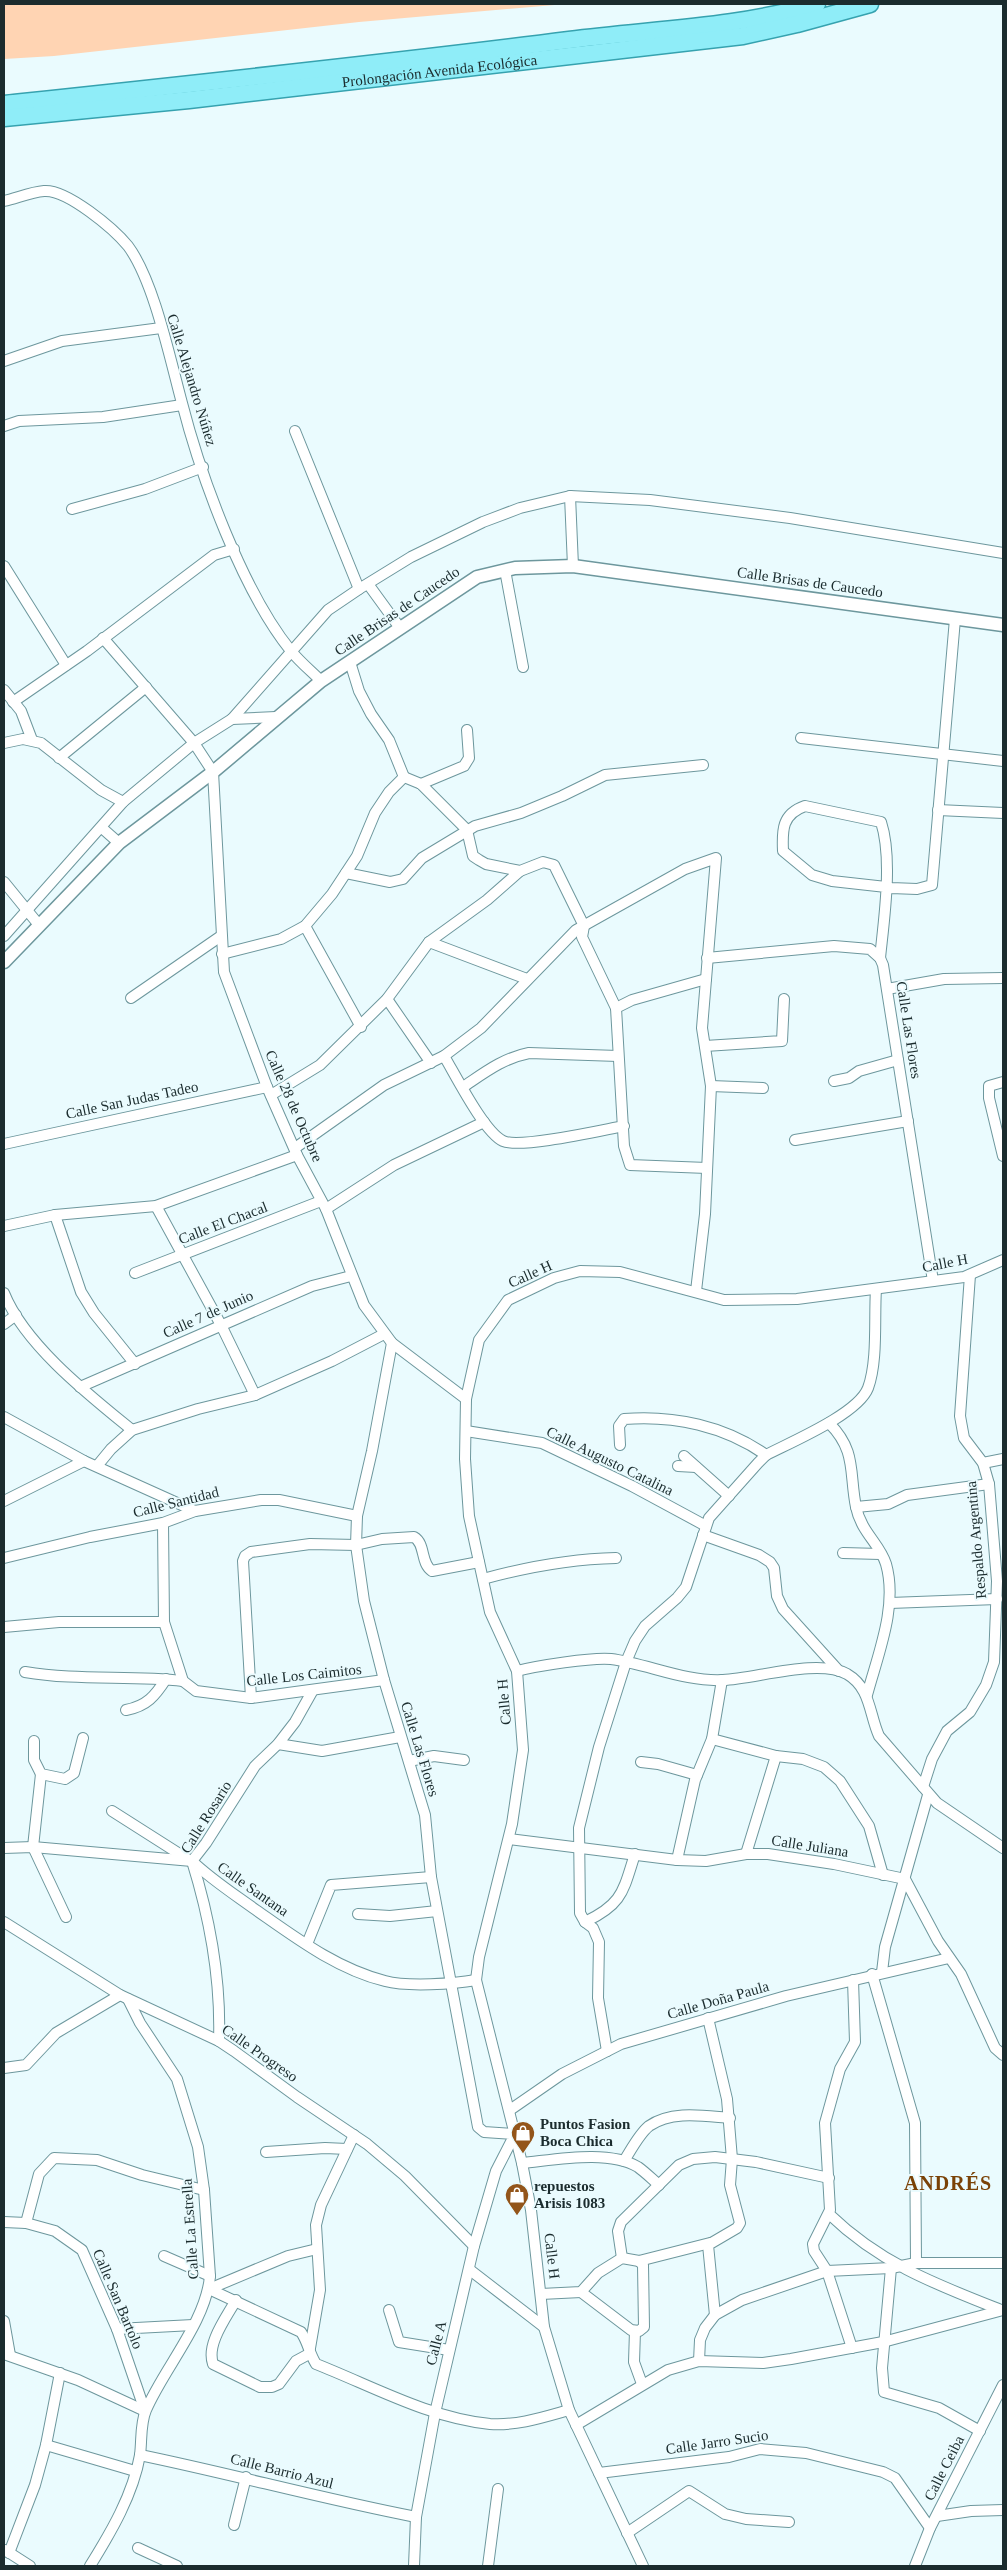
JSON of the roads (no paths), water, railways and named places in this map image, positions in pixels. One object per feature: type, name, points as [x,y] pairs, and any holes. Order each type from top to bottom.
[{"type":"main road","name":"Prolongación Avenida Ecológica","points":[[4,104],[455,55],[580,39],[718,26],[817,4]]},
{"type":"main road","name":"Prolongación Avenida Ecológica","points":[[4,118],[189,100],[743,36],[797,24],[870,4]]},
{"type":"street","name":"Calle Alejandro Núñez","points":[[4,201],[46,190],[73,200],[94,214],[127,245],[141,267],[161,328],[182,405],[222,522],[269,619],[291,652],[320,681]]},
{"type":"street","points":[[4,358],[62,341],[161,328]]},
{"type":"street","points":[[4,426],[19,421],[103,417],[182,405]]},
{"type":"street","points":[[295,431],[364,586],[400,628]]},
{"type":"street","points":[[72,510],[145,489],[203,467]]},
{"type":"street","points":[[570,496],[573,566]]},
{"type":"street","points":[[4,936],[102,828],[123,802],[194,743],[232,720],[328,610],[411,557],[483,522],[520,508],[570,496],[678,504],[790,518],[1003,553]]},
{"type":"street","points":[[13,702],[66,666],[214,555],[234,549]]},
{"type":"street","name":"Calle Brisas de Caucedo","points":[[4,962],[119,842],[213,772],[320,681],[477,577],[505,570],[556,564],[1003,625]]},
{"type":"street","points":[[4,566],[66,666]]},
{"type":"street","points":[[505,570],[523,667]]},
{"type":"street","points":[[886,887],[885,834],[881,822],[805,806],[794,810],[782,828],[783,851],[812,875],[832,881],[886,887],[918,889],[932,885],[955,619]]},
{"type":"street","points":[[103,638],[194,743],[213,772]]},
{"type":"street","points":[[350,662],[358,691],[389,740],[404,777],[421,784],[467,830],[474,856],[486,864],[520,872]]},
{"type":"street","points":[[59,758],[146,687]]},
{"type":"street","points":[[4,690],[21,711],[32,740]]},
{"type":"street","points":[[232,720],[276,717]]},
{"type":"street","points":[[421,784],[464,766],[469,758],[467,730]]},
{"type":"street","points":[[801,738],[1003,761]]},
{"type":"street","points":[[4,743],[22,739],[32,740],[101,790],[123,802]]},
{"type":"street","points":[[346,873],[390,882],[403,879],[422,858],[467,830],[521,813],[605,775],[703,764]]},
{"type":"street","name":"Calle 28 de Octubre","points":[[213,772],[224,972],[269,1091],[323,1205],[364,1305],[392,1344],[466,1399]]},
{"type":"street","points":[[222,954],[281,939],[305,926],[332,894],[346,873],[357,856],[375,813],[389,792],[404,777]]},
{"type":"street","points":[[938,810],[1003,813]]},
{"type":"street","points":[[102,828],[119,842]]},
{"type":"street","points":[[4,1226],[55,1214],[156,1206],[296,1151],[384,1085],[444,1056],[481,1028],[518,992],[527,979],[576,930],[686,869],[716,858],[702,1028],[711,1086],[705,1214],[696,1291]]},
{"type":"street","name":"Calle San Judas Tadeo","points":[[4,1144],[269,1091],[320,1065],[361,1027],[387,999],[429,942],[487,900],[520,872],[544,862],[554,865],[584,926],[582,937],[616,1008]]},
{"type":"street","points":[[4,882],[39,925]]},
{"type":"street","name":"Calle Las Flores","points":[[886,887],[880,958],[887,989],[933,1281]]},
{"type":"street","points":[[305,926],[361,1027]]},
{"type":"street","points":[[131,998],[221,936]]},
{"type":"street","points":[[429,942],[527,979]]},
{"type":"street","points":[[707,958],[834,946],[870,949],[880,958]]},
{"type":"street","points":[[887,989],[944,979],[1003,978]]},
{"type":"street","points":[[706,979],[632,1000],[616,1008],[624,1146],[630,1165],[707,1168]]},
{"type":"street","points":[[387,999],[431,1062]]},
{"type":"street","points":[[705,1046],[782,1041],[784,999]]},
{"type":"street","points":[[462,1087],[498,1063],[529,1053],[618,1056]]},
{"type":"street","points":[[444,1056],[484,1122],[502,1141],[514,1143],[624,1126]]},
{"type":"street","points":[[834,1081],[849,1078],[859,1071],[898,1060]]},
{"type":"street","points":[[1003,1082],[989,1086],[989,1098],[1003,1156]]},
{"type":"street","points":[[711,1086],[763,1088]]},
{"type":"street","points":[[796,1140],[908,1121]]},
{"type":"street","name":"Calle El Chacal","points":[[135,1273],[182,1254],[323,1205],[394,1165],[484,1122]]},
{"type":"street","points":[[156,1206],[221,1325],[256,1395]]},
{"type":"street","points":[[55,1214],[81,1292],[94,1313],[135,1364]]},
{"type":"street","name":"Calle H","points":[[643,2566],[569,2410],[544,2327],[530,2210],[522,2163],[476,1980],[479,1957],[509,1838],[523,1750],[517,1671],[490,1612],[469,1516],[466,1399],[480,1340],[508,1300],[554,1278],[580,1270],[620,1272],[724,1300],[797,1299],[970,1275],[1003,1260]]},
{"type":"street","name":"Respaldo Argentina","points":[[877,1973],[905,1879],[932,1759],[947,1732],[970,1712],[999,1663],[998,1599],[989,1484],[983,1463],[964,1438],[960,1416],[970,1275]]},
{"type":"street","name":"Calle 7 de Junio","points":[[80,1387],[312,1286],[351,1276]]},
{"type":"street","points":[[607,2051],[598,1998],[599,1942],[593,1928],[585,1922],[580,1907],[579,1828],[599,1746],[626,1662],[644,1626],[678,1598],[686,1586],[710,1518],[729,1496],[766,1455],[829,1423],[858,1403],[867,1390],[871,1372],[876,1289]]},
{"type":"street","points":[[4,1293],[28,1333],[80,1387],[132,1430]]},
{"type":"street","points":[[4,1324],[16,1315]]},
{"type":"street","points":[[98,1466],[111,1449],[132,1430],[198,1409],[256,1395],[332,1361],[384,1334]]},
{"type":"street","name":"Calle Las Flores","points":[[392,1344],[372,1451],[357,1516],[356,1545],[364,1601],[400,1737],[425,1815],[437,1911],[478,2127],[484,2132],[515,2134]]},
{"type":"street","points":[[4,1417],[84,1461],[195,1511]]},
{"type":"street","points":[[620,1445],[620,1426],[624,1419],[685,1421],[729,1434],[766,1455]]},
{"type":"street","points":[[829,1423],[847,1446],[861,1526],[886,1562],[890,1604],[867,1695],[874,1725],[879,1736],[926,1791],[949,1813],[1003,1848]]},
{"type":"street","name":"Calle Augusto Catalina","points":[[466,1431],[542,1443],[632,1486],[705,1531],[770,1562],[774,1568],[777,1596],[783,1609],[839,1671]]},
{"type":"street","points":[[684,1456],[729,1496]]},
{"type":"street","points":[[983,1463],[1003,1459]]},
{"type":"street","points":[[4,1501],[84,1461]]},
{"type":"street","points":[[678,1466],[696,1467]]},
{"type":"street","points":[[856,1506],[888,1504],[914,1494],[989,1484]]},
{"type":"street","name":"Calle Santidad","points":[[4,1558],[90,1537],[163,1523],[195,1511],[262,1500],[279,1500],[357,1516]]},
{"type":"street","points":[[25,1672],[55,1677],[131,1676],[183,1681],[164,1622],[163,1523]]},
{"type":"street","points":[[251,1698],[243,1561],[245,1556],[251,1552],[310,1544],[356,1545],[382,1538],[414,1536],[419,1542],[425,1564],[432,1571],[479,1562]]},
{"type":"street","points":[[843,1553],[880,1554]]},
{"type":"street","points":[[483,1579],[527,1567],[582,1559],[616,1558]]},
{"type":"street","points":[[890,1604],[998,1599]]},
{"type":"street","points":[[4,1627],[59,1622],[164,1622]]},
{"type":"street","points":[[517,1671],[608,1659],[683,1675],[722,1680],[789,1670],[839,1671],[848,1675],[867,1695]]},
{"type":"street","points":[[126,1710],[144,1705],[166,1679]]},
{"type":"street","name":"Calle Los Caimitos","points":[[183,1681],[196,1691],[251,1698],[384,1680]]},
{"type":"street","points":[[676,1860],[697,1775],[712,1739],[722,1680]]},
{"type":"street","name":"Calle Rosario","points":[[219,2041],[220,2008],[212,1951],[202,1894],[192,1862],[255,1766],[278,1744],[295,1722],[313,1690]]},
{"type":"street","points":[[278,1744],[322,1750],[400,1737]]},
{"type":"street","points":[[41,1774],[65,1779],[71,1777],[74,1773],[82,1738]]},
{"type":"street","points":[[712,1739],[776,1756],[803,1759],[824,1766],[840,1781],[869,1826],[883,1875]]},
{"type":"street","points":[[34,1740],[34,1760],[41,1774],[33,1847],[66,1917]]},
{"type":"street","points":[[409,1761],[434,1756],[464,1760]]},
{"type":"street","points":[[746,1854],[776,1756]]},
{"type":"street","points":[[641,1762],[658,1764],[697,1775]]},
{"type":"street","name":"Calle Santana","points":[[112,1811],[192,1862],[209,1877],[344,1967],[387,1982],[451,1984],[476,1980]]},
{"type":"street","name":"Calle Juliana","points":[[509,1838],[676,1860],[706,1861],[746,1854],[768,1854],[905,1879]]},
{"type":"street","points":[[4,1848],[33,1847],[192,1862]]},
{"type":"street","points":[[585,1922],[603,1913],[616,1902],[635,1854]]},
{"type":"street","points":[[307,1944],[331,1886],[432,1877]]},
{"type":"street","points":[[905,1879],[938,1941],[961,1974],[995,2048],[1003,2055]]},
{"type":"street","points":[[358,1914],[390,1916],[437,1911]]},
{"type":"street","name":"Calle Progreso","points":[[4,1922],[124,1997],[219,2041],[354,2135],[405,2176],[474,2246]]},
{"type":"street","name":"Calle Doña Paula","points":[[510,2110],[562,2074],[621,2044],[708,2018],[877,1973],[949,1958]]},
{"type":"street","points":[[877,1973],[915,2123],[916,2263]]},
{"type":"street","points":[[852,1980],[855,2042],[840,2068],[825,2123],[829,2178],[829,2214],[813,2244],[814,2251],[827,2271],[852,2348]]},
{"type":"street","points":[[4,2068],[26,2065],[56,2033],[124,1997]]},
{"type":"street","name":"Calle La Estrella","points":[[90,2566],[108,2538],[130,2489],[140,2455],[145,2411],[193,2325],[209,2289],[210,2276],[204,2190],[198,2147],[176,2079],[124,1997]]},
{"type":"street","points":[[581,2292],[598,2273],[622,2258],[639,2260],[710,2243],[738,2228],[740,2224],[730,2185],[732,2159],[730,2118],[708,2018]]},
{"type":"street","points":[[624,2161],[648,2127],[664,2119],[683,2116],[730,2118]]},
{"type":"street","name":"Calle A","points":[[414,2566],[416,2517],[435,2412],[449,2350],[470,2270],[474,2246],[496,2171],[515,2134]]},
{"type":"street","points":[[309,2354],[320,2290],[316,2225],[321,2205],[354,2135]]},
{"type":"street","points":[[266,2152],[325,2148],[347,2150]]},
{"type":"street","points":[[26,2223],[39,2174],[54,2158],[76,2157],[97,2160],[142,2175],[204,2190]]},
{"type":"street","points":[[522,2163],[580,2157],[624,2161],[637,2167],[658,2185]]},
{"type":"street","points":[[622,2258],[618,2231],[621,2222],[678,2165],[692,2159],[715,2157],[756,2162],[829,2178]]},
{"type":"street","points":[[829,2214],[864,2245],[895,2267],[1002,2310]]},
{"type":"street","name":"Calle San Bartolo","points":[[4,2222],[26,2223],[55,2231],[82,2250],[117,2329],[145,2411]]},
{"type":"street","points":[[710,2243],[708,2250],[715,2314]]},
{"type":"street","points":[[209,2289],[288,2256],[317,2250]]},
{"type":"street","points":[[164,2256],[210,2276]]},
{"type":"street","points":[[634,2332],[644,2327],[643,2265],[639,2260]]},
{"type":"street","points":[[699,2361],[700,2340],[704,2328],[715,2314],[742,2300],[827,2271],[895,2267],[916,2263],[1003,2263]]},
{"type":"street","points":[[895,2267],[884,2342],[882,2368],[884,2392],[939,2408],[980,2431]]},
{"type":"street","points":[[470,2270],[544,2327]]},
{"type":"street","points":[[209,2289],[236,2300],[300,2332],[306,2341],[309,2354],[316,2364],[435,2412],[491,2424],[525,2422],[569,2410]]},
{"type":"street","points":[[541,2294],[581,2292],[634,2332]]},
{"type":"street","points":[[236,2300],[212,2345],[210,2355],[213,2364],[260,2388],[272,2387],[279,2384],[296,2361],[309,2354]]},
{"type":"street","points":[[389,2310],[399,2342],[449,2350]]},
{"type":"street","points":[[576,2425],[668,2370],[699,2361],[763,2363],[884,2342],[1002,2310]]},
{"type":"street","points":[[4,2321],[7,2354],[60,2373],[145,2411]]},
{"type":"street","points":[[117,2329],[193,2325]]},
{"type":"street","points":[[634,2332],[634,2362],[642,2384]]},
{"type":"street","points":[[30,2566],[6,2551],[35,2485],[46,2445],[60,2373]]},
{"type":"street","name":"Calle Ceiba","points":[[915,2566],[930,2528],[1003,2385]]},
{"type":"street","points":[[46,2445],[135,2471]]},
{"type":"street","name":"Calle Jarro Sucio","points":[[599,2473],[729,2457],[760,2449],[806,2453],[883,2472],[896,2478],[930,2528]]},
{"type":"street","name":"Calle Barrio Azul","points":[[140,2455],[246,2477],[357,2506],[416,2517]]},
{"type":"street","points":[[234,2525],[246,2477]]},
{"type":"street","points":[[488,2566],[498,2489]]},
{"type":"street","points":[[627,2533],[689,2491],[725,2514],[746,2519],[789,2522]]},
{"type":"street","points":[[937,2516],[971,2511],[1003,2510]]},
{"type":"street","points":[[138,2548],[177,2566]]},
{"type":"street","points":[[632,2566],[635,2549]]},
{"type":"place","name":"Puntos Fasion Boca Chica","points":[[523,2154]]},
{"type":"place","name":"repuestos Arisis 1083","points":[[517,2216]]},
{"type":"district","name":"ANDRÉS","points":[[948,2183]]}]
